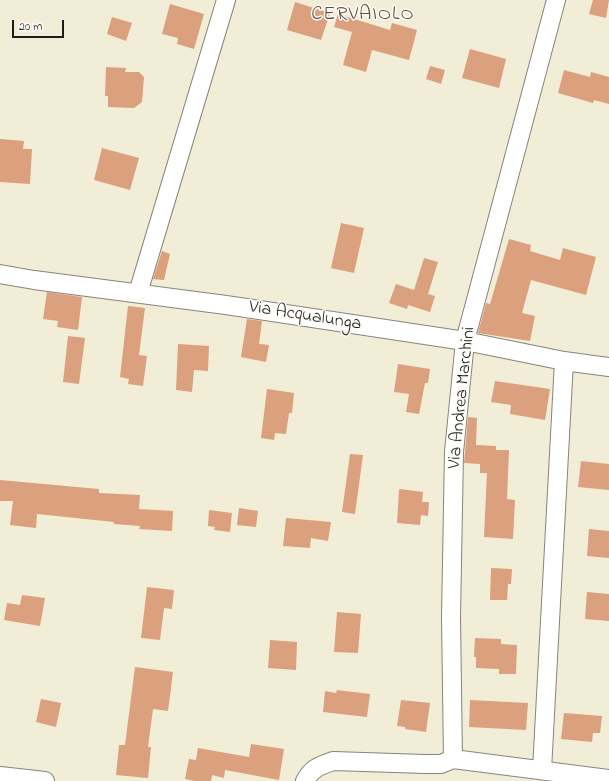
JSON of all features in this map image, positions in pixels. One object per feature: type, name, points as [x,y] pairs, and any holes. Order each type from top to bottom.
[{"type":"street","points":[[138,293],[226,0]]},
{"type":"street","name":"Via Andrea Marchini","points":[[453,758],[451,617],[454,452],[465,341],[556,0]]},
{"type":"street","name":"Via Acqualunga","points":[[0,274],[226,304],[465,341],[564,361],[609,367]]},
{"type":"street","points":[[542,770],[564,361]]},
{"type":"street","points":[[305,781],[309,772],[318,766],[333,761],[441,764],[453,758],[609,780]]},
{"type":"street","points":[[0,776],[45,781]]},
{"type":"building","points":[[593,0],[609,0],[606,18],[589,14]]},
{"type":"building","points":[[295,2],[330,13],[321,40],[287,30]]},
{"type":"building","points":[[170,4],[204,14],[194,49],[177,44],[178,38],[162,34]]},
{"type":"building","points":[[338,14],[390,30],[392,23],[417,30],[409,60],[372,50],[366,72],[343,65],[352,32],[334,27]]},
{"type":"building","points":[[112,17],[132,23],[126,41],[107,34]]},
{"type":"building","points":[[470,49],[506,59],[499,88],[462,78]]},
{"type":"building","points":[[430,66],[445,70],[441,84],[426,79]]},
{"type":"building","points":[[106,67],[126,68],[125,72],[139,72],[144,77],[142,102],[134,108],[108,107],[108,96],[105,96]]},
{"type":"building","points":[[564,70],[590,77],[591,72],[609,77],[609,104],[594,100],[593,103],[558,93]]},
{"type":"building","points":[[0,139],[24,141],[23,149],[32,149],[30,184],[0,182]]},
{"type":"building","points":[[102,148],[139,158],[130,190],[94,180]]},
{"type":"building","points":[[341,223],[364,228],[354,273],[331,268]]},
{"type":"building","points":[[509,239],[531,245],[530,251],[560,260],[563,248],[596,257],[586,295],[531,280],[522,313],[535,316],[530,341],[478,333],[486,303],[490,304]]},
{"type":"building","points":[[162,251],[170,254],[164,280],[153,279]]},
{"type":"building","points":[[424,258],[438,262],[428,294],[435,296],[430,312],[408,305],[407,309],[389,303],[396,284],[414,290]]},
{"type":"building","points":[[47,292],[82,297],[78,330],[57,327],[58,321],[43,319]]},
{"type":"building","points":[[128,306],[145,308],[139,355],[147,356],[143,386],[128,384],[129,379],[120,377]]},
{"type":"building","points":[[247,319],[262,321],[259,344],[269,345],[266,362],[241,357]]},
{"type":"building","points":[[68,336],[85,338],[79,384],[63,382]]},
{"type":"building","points":[[178,344],[209,346],[208,371],[194,370],[192,392],[176,390]]},
{"type":"building","points":[[398,364],[430,369],[428,383],[425,383],[419,414],[406,412],[409,394],[394,392]]},
{"type":"building","points":[[495,381],[550,389],[545,420],[510,414],[511,405],[491,402]]},
{"type":"building","points":[[267,389],[294,393],[292,413],[289,413],[286,434],[275,433],[274,440],[261,438]]},
{"type":"building","points":[[468,417],[477,418],[476,445],[496,446],[496,450],[509,450],[507,499],[515,500],[513,539],[484,537],[487,473],[480,473],[480,464],[464,463]]},
{"type":"building","points":[[350,454],[363,455],[355,514],[342,512]]},
{"type":"building","points":[[581,461],[609,464],[609,490],[578,487]]},
{"type":"building","points":[[0,480],[99,489],[99,493],[140,495],[139,509],[173,511],[172,531],[139,529],[140,526],[114,524],[114,522],[37,514],[36,528],[10,525],[13,501],[0,501]]},
{"type":"building","points":[[400,489],[423,492],[422,502],[429,502],[428,516],[421,515],[420,525],[397,523]]},
{"type":"building","points":[[239,508],[258,511],[256,527],[237,525]]},
{"type":"building","points":[[209,510],[232,513],[230,532],[214,530],[215,527],[208,526]]},
{"type":"building","points":[[286,518],[331,522],[328,541],[311,538],[310,548],[283,546]]},
{"type":"building","points":[[589,529],[609,531],[609,558],[587,556]]},
{"type":"building","points":[[491,568],[512,569],[511,584],[508,584],[507,600],[490,600]]},
{"type":"building","points":[[147,587],[174,590],[172,609],[164,608],[160,640],[141,638]]},
{"type":"building","points":[[587,592],[609,594],[609,621],[585,619]]},
{"type":"building","points":[[22,595],[45,598],[40,626],[4,620],[7,603],[20,605]]},
{"type":"building","points":[[337,612],[361,614],[358,653],[334,652]]},
{"type":"building","points":[[475,638],[501,639],[501,644],[517,645],[516,674],[499,674],[499,669],[476,668],[476,657],[474,657]]},
{"type":"building","points":[[270,640],[297,642],[296,670],[268,668]]},
{"type":"building","points":[[135,667],[173,672],[168,711],[153,709],[148,747],[151,747],[148,778],[116,775],[119,745],[125,745]]},
{"type":"building","points":[[337,690],[370,694],[367,717],[323,712],[325,691],[336,693]]},
{"type":"building","points":[[41,699],[61,703],[56,727],[36,722]]},
{"type":"building","points":[[401,700],[430,703],[426,732],[405,729],[405,727],[397,726]]},
{"type":"building","points":[[470,700],[528,703],[526,730],[469,727]]},
{"type":"building","points":[[564,713],[602,716],[600,733],[593,733],[592,742],[561,739]]},
{"type":"building","points":[[251,744],[284,749],[279,780],[225,770],[224,778],[212,775],[211,781],[195,781],[185,779],[189,759],[196,760],[198,748],[249,757]]},
{"type":"district","name":"CERVAIOLO","points":[[363,16]]}]
